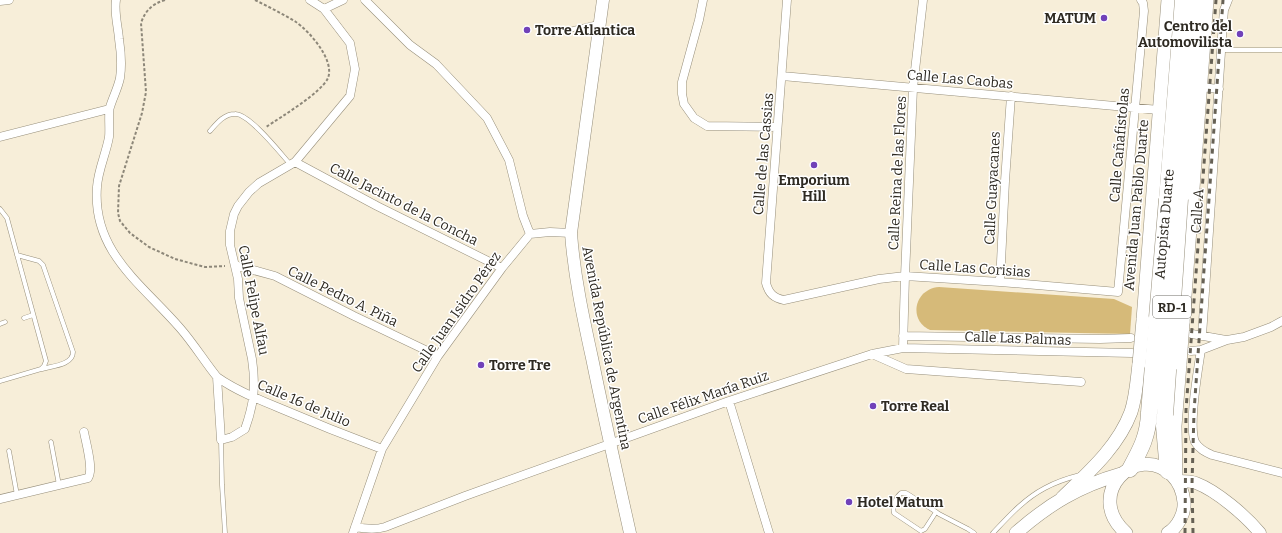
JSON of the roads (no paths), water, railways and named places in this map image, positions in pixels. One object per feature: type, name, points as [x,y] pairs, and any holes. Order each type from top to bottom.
[{"type":"highway","name":"Autopista Duarte","points":[[1126,472],[1141,448],[1147,432],[1183,0]]},
{"type":"highway","name":"Autopista Duarte","points":[[1174,477],[1164,426],[1180,199],[1197,0]]},
{"type":"main road","name":"Avenida República de Argentina","points":[[603,0],[571,233],[577,287],[630,533]]},
{"type":"main road","name":"Avenida Juan Pablo Duarte","points":[[1062,498],[1111,447],[1120,433],[1130,412],[1137,387],[1135,358],[1142,320],[1168,0]]},
{"type":"main road","points":[[1168,533],[1177,524],[1182,514],[1184,504],[1183,494],[1174,477],[1175,426],[1207,0]]},
{"type":"main road","points":[[1205,15],[1211,0]]},
{"type":"main road","points":[[1016,533],[1034,517],[1062,498],[1104,479],[1126,472],[1139,465],[1149,465],[1159,467],[1174,477],[1196,483],[1214,493],[1226,501],[1254,525],[1260,533]]},
{"type":"main road","points":[[1126,472],[1114,483],[1110,494],[1109,506],[1112,517],[1118,526],[1126,533]]},
{"type":"street","points":[[0,1],[9,0]]},
{"type":"street","points":[[116,0],[115,10],[122,66],[120,81],[109,109],[109,138],[99,172],[96,193],[98,219],[106,242],[117,259],[181,329],[217,377],[221,440]]},
{"type":"street","name":"Calle Felipe Alfau","points":[[221,440],[232,437],[245,429],[254,397],[254,369],[239,298],[238,279],[231,253],[231,225],[238,206],[249,192],[259,183],[293,163],[350,96],[355,69],[350,43],[324,9],[310,0]]},
{"type":"street","points":[[324,9],[343,0]]},
{"type":"street","points":[[365,0],[410,45],[436,64],[487,118],[509,160],[523,216],[530,234],[550,232],[571,233]]},
{"type":"street","points":[[703,0],[682,82],[684,104],[694,118],[707,126],[777,127]]},
{"type":"street","name":"Calle de las Cassias","points":[[784,300],[770,294],[766,283],[787,0]]},
{"type":"street","name":"Calle Reina de las Flores","points":[[903,348],[913,88],[923,0]]},
{"type":"street","name":"Calle Cañafistolas","points":[[1118,292],[1144,11],[1141,0]]},
{"type":"street","name":"Calle A","points":[[1202,336],[1224,10],[1228,0]]},
{"type":"street","name":"Calle Las Caobas","points":[[782,76],[1159,110]]},
{"type":"street","points":[[1200,87],[1219,89]]},
{"type":"street","name":"Calle Guayacanes","points":[[1000,282],[1011,96]]},
{"type":"street","points":[[0,137],[109,109]]},
{"type":"street","name":"Calle Jacinto de la Concha","points":[[293,163],[502,268]]},
{"type":"street","name":"Calle Juan Isidro Pérez","points":[[354,530],[382,450],[438,356],[502,268],[530,234]]},
{"type":"street","name":"Calle Pedro A. Piña","points":[[235,265],[275,276],[438,356]]},
{"type":"street","name":"Calle Las Corisias","points":[[784,300],[879,279],[905,276],[1118,292]]},
{"type":"street","points":[[1191,350],[1200,350],[1227,340],[1244,337],[1271,327],[1282,321]]},
{"type":"street","points":[[1192,334],[1227,340]]},
{"type":"street","name":"Calle Las Palmas","points":[[903,336],[1100,339],[1131,338]]},
{"type":"street","name":"Calle Félix María Ruiz","points":[[354,530],[380,528],[729,401],[872,354],[903,348]]},
{"type":"street","name":"Calle Las Palmas","points":[[903,348],[1135,358]]},
{"type":"street","points":[[1200,350],[1192,422],[1195,442],[1205,453],[1282,473]]},
{"type":"street","points":[[872,354],[906,369],[1081,382]]},
{"type":"street","name":"Calle 16 de Julio","points":[[217,377],[223,382],[254,397],[382,450]]},
{"type":"street","points":[[729,401],[769,533]]},
{"type":"street","points":[[0,499],[85,480],[90,475],[90,468],[84,432]]},
{"type":"lane","points":[[553,34],[600,22]]},
{"type":"lane","points":[[1221,50],[1282,50]]},
{"type":"lane","points":[[210,131],[224,117],[236,114],[245,117],[293,163]]},
{"type":"lane","points":[[0,209],[7,218],[46,361],[44,366],[40,369]]},
{"type":"lane","points":[[0,381],[67,362],[71,360],[73,356],[73,352],[43,265],[39,261],[17,255]]},
{"type":"lane","points":[[24,318],[33,315]]},
{"type":"lane","points":[[0,324],[5,322]]},
{"type":"lane","points":[[221,440],[225,533]]},
{"type":"lane","points":[[51,442],[59,486]]},
{"type":"lane","points":[[9,451],[17,495]]},
{"type":"lane","points":[[993,533],[1014,511],[1046,487],[1088,472]]},
{"type":"lane","points":[[936,512],[925,529],[921,531],[894,513],[893,506],[899,495],[901,493],[906,493],[974,533]]},
{"type":"railway","points":[[1185,533],[1186,410],[1216,0]]},
{"type":"railway","points":[[1193,533],[1192,484],[1194,412],[1223,0]]},
{"type":"place","name":"MATUM","points":[[1104,18]]},
{"type":"place","name":"Torre Atlantica","points":[[527,30]]},
{"type":"place","name":"Centro del Automovilista","points":[[1240,34]]},
{"type":"place","name":"Emporium Hill","points":[[814,165]]},
{"type":"place","name":"Torre Tre","points":[[481,365]]},
{"type":"place","name":"Torre Real","points":[[873,406]]},
{"type":"place","name":"Hotel Matum","points":[[849,502]]}]
